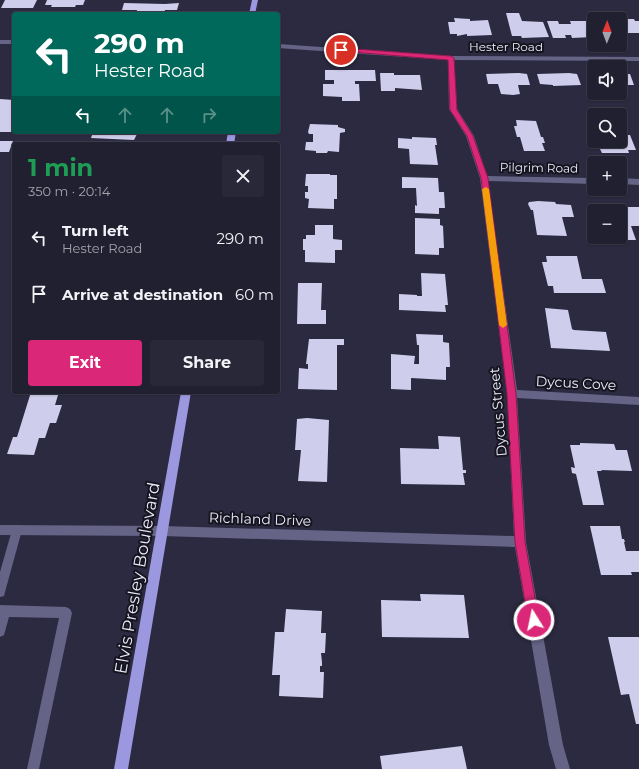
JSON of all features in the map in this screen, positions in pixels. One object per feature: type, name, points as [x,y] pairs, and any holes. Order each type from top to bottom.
[{"type":"main road","points":[[252,12],[255,0]]},
{"type":"main road","name":"Elvis Presley Boulevard","points":[[121,769],[186,394]]},
{"type":"street","points":[[0,42],[12,42]]},
{"type":"street","name":"Hester Road","points":[[280,46],[451,58],[639,59]]},
{"type":"street","name":"Dycus Street","points":[[451,58],[453,110],[470,136],[484,178],[512,394],[520,542],[556,745],[563,769]]},
{"type":"street","name":"Pilgrim Road","points":[[484,178],[587,181]]},
{"type":"street","points":[[627,181],[639,182]]},
{"type":"street","name":"Dycus Cove","points":[[512,394],[639,400]]},
{"type":"street","name":"Richland Drive","points":[[0,530],[162,532],[520,542]]},
{"type":"lane","points":[[0,592],[17,530]]},
{"type":"lane","points":[[0,631],[3,611],[66,612],[33,769]]},
{"type":"building","points":[[5,0],[37,0],[33,8],[1,8]]},
{"type":"building","points":[[47,0],[85,0],[83,5],[76,5],[75,7],[51,7],[52,5],[45,5]]},
{"type":"building","points":[[124,3],[179,3],[177,10],[165,10],[164,12],[136,12],[137,10],[122,10]]},
{"type":"building","points":[[506,13],[519,13],[522,21],[543,22],[549,37],[522,38],[521,36],[512,36]]},
{"type":"building","points":[[454,18],[470,19],[470,21],[488,20],[492,35],[467,36],[467,34],[457,36],[457,34],[450,34],[448,22],[455,22]]},
{"type":"building","points":[[627,19],[639,21],[639,33],[627,33]]},
{"type":"building","points":[[547,21],[558,21],[559,24],[571,24],[570,21],[587,21],[587,37],[572,38],[571,35],[565,35],[566,38],[553,38]]},
{"type":"building","points":[[325,70],[375,70],[376,81],[355,81],[355,84],[359,84],[360,101],[342,101],[342,97],[323,96],[323,84],[334,84],[334,80],[325,80]]},
{"type":"building","points":[[380,73],[394,73],[394,75],[420,75],[422,90],[395,88],[395,91],[381,91]]},
{"type":"building","points":[[486,74],[527,74],[530,85],[518,85],[520,94],[513,95],[501,94],[498,84],[488,84]]},
{"type":"building","points":[[537,74],[577,74],[581,85],[553,86],[540,84]]},
{"type":"building","points":[[627,74],[630,74],[634,85],[627,85]]},
{"type":"building","points":[[0,99],[12,100],[12,130],[11,132],[0,132]]},
{"type":"building","points":[[516,120],[536,121],[541,137],[543,137],[545,143],[542,143],[545,151],[524,151],[520,137],[517,137],[514,126],[517,126]]},
{"type":"building","points":[[310,124],[338,125],[338,127],[345,129],[345,132],[340,133],[339,152],[328,151],[327,153],[316,153],[316,151],[305,150],[306,142],[313,142],[313,134],[309,134],[308,132]]},
{"type":"building","points":[[92,134],[137,134],[134,140],[91,138]]},
{"type":"building","points":[[627,135],[630,135],[636,150],[628,150],[629,153],[602,153],[600,149],[593,149],[627,148]]},
{"type":"building","points":[[412,137],[436,138],[437,145],[435,145],[438,165],[410,164],[409,149],[398,148],[398,138],[412,139]]},
{"type":"building","points":[[0,141],[13,141],[9,152],[0,152]]},
{"type":"building","points":[[306,174],[337,175],[337,199],[334,199],[334,209],[308,208],[309,199],[305,198],[305,192],[308,192],[308,186],[305,186]]},
{"type":"building","points":[[402,177],[438,178],[439,192],[444,192],[445,208],[439,208],[439,214],[415,213],[415,205],[417,206],[416,188],[402,188]]},
{"type":"building","points":[[538,201],[571,205],[574,217],[562,217],[567,236],[537,235],[533,210],[531,210],[528,204],[529,202]]},
{"type":"building","points":[[627,207],[639,207],[639,226],[631,226],[636,240],[627,240]]},
{"type":"building","points":[[415,218],[440,219],[440,225],[443,226],[444,248],[439,248],[439,255],[415,254]]},
{"type":"building","points":[[315,225],[333,225],[333,239],[342,240],[342,250],[335,250],[335,263],[305,262],[303,239],[306,239],[306,235],[315,235]]},
{"type":"building","points":[[546,256],[577,256],[582,279],[602,279],[606,293],[554,293],[553,286],[548,286],[542,262],[547,262]]},
{"type":"building","points":[[421,273],[445,274],[448,305],[445,305],[446,312],[399,310],[399,294],[422,296]]},
{"type":"building","points":[[298,283],[322,283],[321,310],[326,310],[326,324],[297,324]]},
{"type":"building","points":[[545,308],[568,310],[572,329],[574,330],[606,332],[610,351],[551,348]]},
{"type":"building","points":[[416,334],[443,335],[443,342],[449,343],[450,367],[446,367],[446,380],[411,378],[411,390],[391,389],[391,354],[415,356],[414,364],[419,364],[419,345],[417,345]]},
{"type":"building","points":[[309,339],[344,339],[344,345],[337,345],[337,390],[298,389],[299,368],[308,369],[308,364],[306,364]]},
{"type":"building","points":[[30,394],[58,394],[55,405],[62,405],[56,423],[50,423],[45,438],[39,438],[34,455],[7,454],[13,437],[17,437]]},
{"type":"building","points":[[307,418],[329,420],[327,482],[298,481],[301,450],[295,450],[297,419]]},
{"type":"building","points":[[438,436],[460,437],[463,470],[466,470],[466,473],[463,473],[465,485],[401,484],[400,448],[439,449]]},
{"type":"building","points":[[580,443],[614,444],[616,450],[627,450],[632,471],[597,471],[604,505],[583,505],[576,474],[572,473],[571,467],[575,468],[570,445],[580,445]]},
{"type":"building","points":[[590,526],[620,526],[626,551],[639,551],[639,572],[631,572],[632,575],[601,575]]},
{"type":"building","points":[[420,594],[464,595],[469,638],[382,637],[381,600],[421,601]]},
{"type":"building","points":[[286,609],[322,611],[321,633],[326,633],[325,653],[321,653],[322,666],[320,666],[320,672],[324,672],[323,698],[279,696],[280,675],[272,675],[275,632],[284,632]]},
{"type":"building","points":[[608,637],[639,637],[639,724],[636,724],[629,694],[621,695]]},
{"type":"building","points":[[462,746],[467,769],[382,769],[380,756]]},
{"type":"slow traffic","points":[[486,189],[503,325]]},
{"type":"route","points":[[341,50],[451,58],[453,110],[470,136],[484,178],[512,394],[520,542],[534,620]]}]
